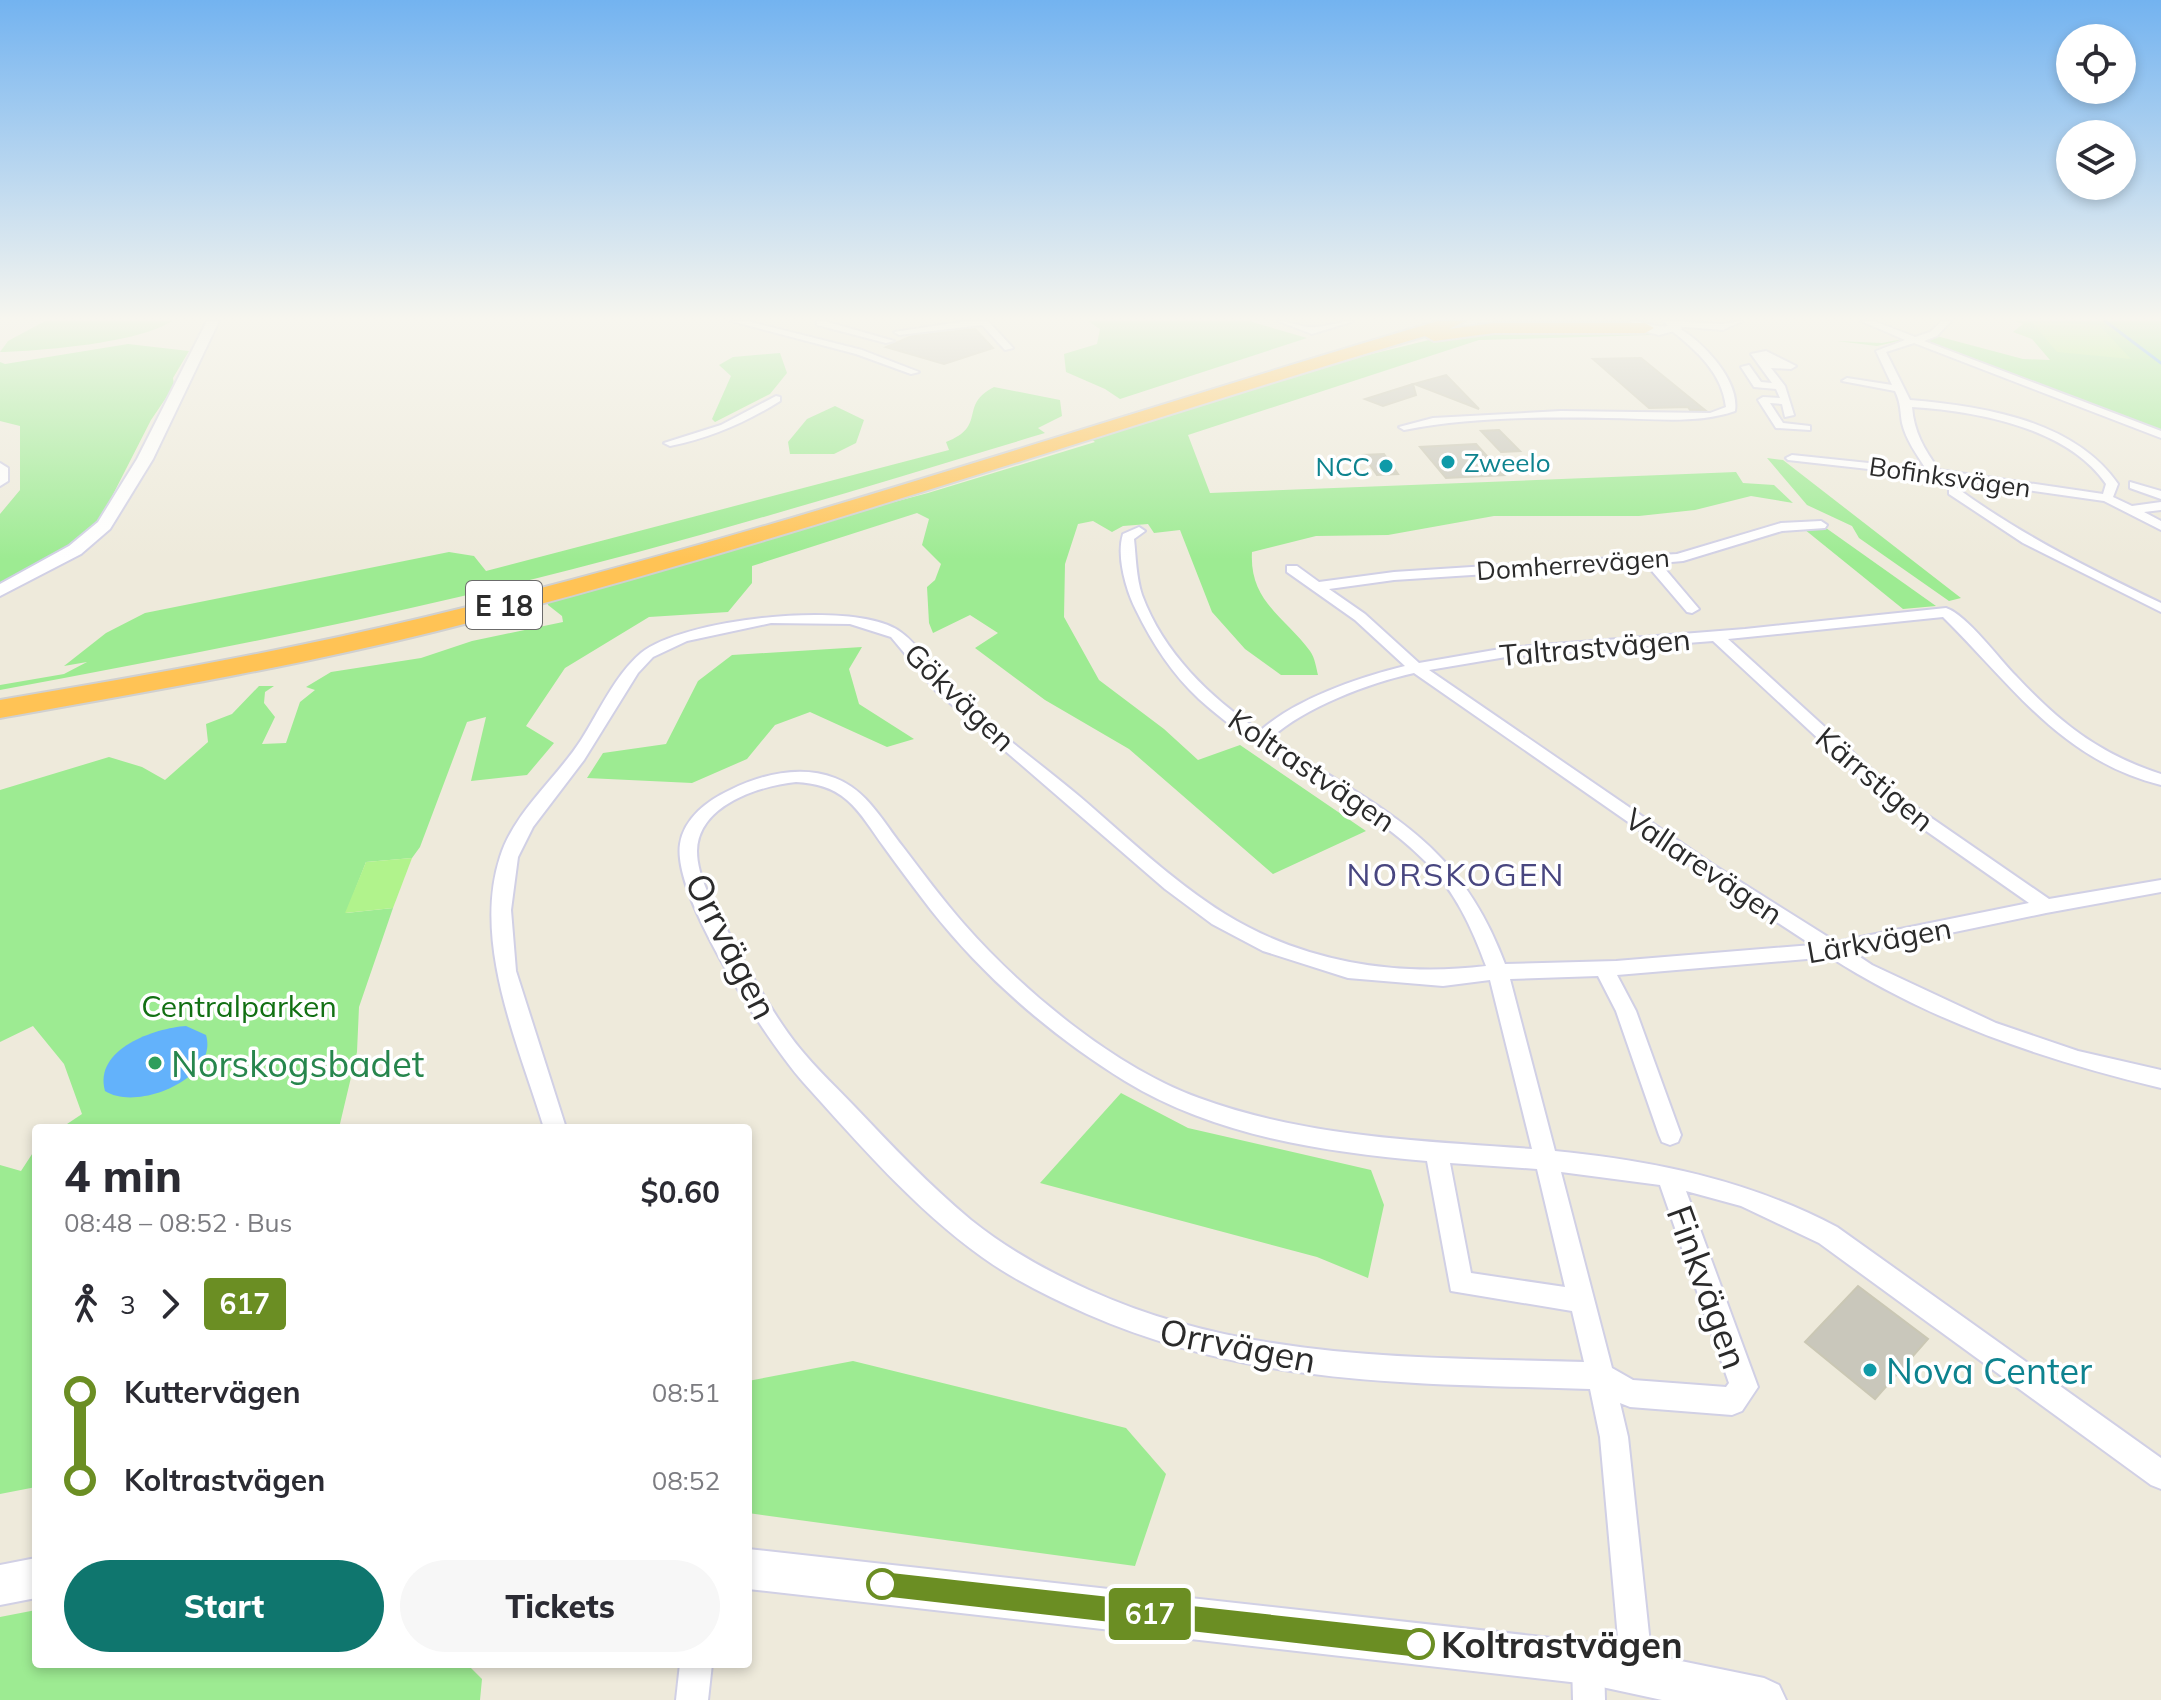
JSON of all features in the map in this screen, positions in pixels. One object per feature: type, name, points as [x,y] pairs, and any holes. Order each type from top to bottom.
[{"type":"highway","name":"E 18","points":[[0,694],[192,661],[478,598],[782,517],[1158,400]]},
{"type":"highway","name":"E 18","points":[[0,709],[189,676],[486,610],[790,525],[1195,400]]},
{"type":"street","points":[[0,591],[75,550],[104,525],[145,459],[174,400]]},
{"type":"street","points":[[670,443],[711,435],[774,400]]},
{"type":"street","points":[[1404,427],[1433,421],[1526,415],[1601,413],[1711,416],[1725,412],[1732,405],[1730,400]]},
{"type":"street","points":[[1763,400],[1780,426],[1806,428]]},
{"type":"street","points":[[1771,400],[1786,401],[1789,415]]},
{"type":"street","points":[[2069,400],[2161,435]]},
{"type":"street","points":[[2161,526],[2107,498],[2112,484],[2108,476],[2071,448],[1990,414],[1906,403],[1908,425],[1934,473],[1952,490],[1986,515],[2042,548],[2161,608]]},
{"type":"street","name":"Bofinksvägen","points":[[1792,458],[1934,473],[2107,498]]},
{"type":"street","points":[[0,468],[0,481]]},
{"type":"street","points":[[2134,485],[2161,495]]},
{"type":"street","points":[[2129,510],[2161,506]]},
{"type":"street","name":"Domherrevägen","points":[[1320,586],[1369,578],[1696,555],[1781,527],[1821,525]]},
{"type":"street","name":"Koltrastvägen","points":[[1139,531],[1127,537],[1135,593],[1158,641],[1186,679],[1261,739],[1373,810],[1432,856],[1463,894],[1482,926],[1498,972],[1614,1437],[1637,1672]]},
{"type":"street","points":[[1649,559],[1692,609]]},
{"type":"street","name":"Vallarevägen","points":[[1292,569],[1320,586],[1416,668],[1706,868],[1832,950],[1903,989],[1989,1029],[2077,1059],[2161,1079]]},
{"type":"street","name":"Taltrastvägen","points":[[1261,739],[1274,726],[1316,703],[1416,668],[1543,650],[1946,612],[1971,634],[2027,697],[2073,738],[2117,764],[2161,780]]},
{"type":"street","name":"Gökvägen","points":[[554,1124],[506,971],[501,910],[509,857],[525,825],[578,757],[648,654],[683,638],[771,619],[851,620],[896,634],[941,688],[1161,875],[1219,919],[1270,946],[1348,971],[1443,979],[1498,972]]},
{"type":"street","name":"Kärrstigen","points":[[1716,636],[1898,803],[2046,906]]},
{"type":"street","name":"Orrvägen","points":[[1601,1376],[1358,1366],[1255,1355],[1152,1330],[1082,1300],[987,1248],[914,1185],[783,1043],[738,970],[689,874],[689,836],[707,810],[736,791],[780,779],[813,778],[830,782],[858,800],[927,893],[974,948],[1056,1021],[1119,1066],[1187,1104],[1299,1137],[1437,1153],[1545,1161],[1669,1177],[1734,1193],[1770,1206],[1828,1235],[2161,1475]]},
{"type":"street","name":"Lärkvägen","points":[[1498,972],[1604,969],[1832,950],[2161,886]]},
{"type":"street","points":[[1604,969],[1626,1011],[1670,1135]]},
{"type":"street","points":[[1437,1153],[1460,1283],[1582,1301]]},
{"type":"street","name":"Finkvägen","points":[[1601,1376],[1630,1393],[1717,1400],[1732,1401],[1744,1387],[1669,1177]]},
{"type":"street","points":[[752,1570],[1588,1682],[1637,1672],[1764,1700]]},
{"type":"street","points":[[0,1585],[32,1579]]},
{"type":"street","points":[[692,1700],[696,1668]]},
{"type":"green space","points":[[0,400],[164,400],[102,516],[78,541],[0,587],[0,514],[20,490],[20,426],[0,421]]},
{"type":"green space","points":[[720,400],[758,400],[715,422],[712,419]]},
{"type":"green space","points":[[1060,400],[1062,416],[1038,428],[1045,433],[609,560],[347,622],[0,690],[0,685],[64,674],[87,662],[64,666],[106,633],[145,613],[449,552],[474,556],[486,571],[949,450],[946,442],[966,429],[977,401]]},
{"type":"green space","name":"Centralparken","points":[[1211,400],[1294,400],[1188,435],[1210,493],[1736,472],[1743,483],[1774,485],[1793,503],[1751,496],[1695,510],[1639,516],[1494,516],[1388,535],[1316,536],[1252,552],[1256,583],[1262,596],[1310,651],[1318,675],[1281,675],[1245,649],[1212,612],[1180,530],[1154,533],[1148,524],[1123,526],[1112,532],[1093,521],[1078,524],[1065,564],[1064,617],[1099,680],[1164,729],[1198,760],[1240,745],[1366,831],[1273,874],[1129,749],[1045,700],[975,648],[998,633],[970,615],[933,633],[929,623],[927,587],[935,580],[941,564],[922,545],[929,519],[917,513],[752,566],[752,583],[728,612],[649,617],[565,668],[526,726],[554,743],[527,775],[471,781],[486,717],[467,722],[420,847],[412,858],[366,862],[346,913],[393,908],[359,1007],[357,1052],[340,1124],[67,1124],[82,1114],[64,1064],[33,1026],[0,1042],[0,790],[109,757],[142,767],[165,780],[208,742],[206,724],[232,714],[259,686],[274,686],[265,692],[264,703],[275,717],[262,744],[286,743],[300,702],[315,690],[306,687],[331,672],[421,658],[472,641],[563,622],[562,616],[548,605],[547,600],[667,562],[928,493],[1095,442],[1089,437]]},
{"type":"green space","points":[[2073,400],[2161,400],[2161,433]]},
{"type":"green space","points":[[835,406],[864,420],[856,443],[834,454],[790,454],[788,442],[807,419]]},
{"type":"green space","points":[[1767,458],[1783,460],[1961,598],[1949,601],[1859,538],[1852,526],[1807,505]]},
{"type":"green space","points":[[1826,528],[1936,606],[1903,609],[1804,529]]},
{"type":"green space","points":[[862,647],[849,669],[859,704],[914,739],[887,747],[810,712],[775,725],[747,759],[692,783],[587,778],[603,753],[666,744],[698,681],[732,655]]},
{"type":"green space","points":[[412,858],[393,908],[345,913],[366,862]]},
{"type":"green space","points":[[1121,1093],[1188,1128],[1371,1170],[1384,1205],[1368,1278],[1317,1257],[1040,1183]]},
{"type":"green space","points":[[32,1154],[32,1488],[0,1494],[0,1165],[21,1171]]},
{"type":"green space","points":[[853,1361],[1126,1428],[1166,1474],[1135,1566],[752,1514],[752,1380]]},
{"type":"green space","points":[[32,1611],[32,1668],[471,1668],[482,1679],[480,1700],[0,1700],[0,1617]]},
{"type":"water","name":"Norskogsbadet","points":[[186,1026],[206,1035],[207,1051],[200,1065],[188,1077],[154,1094],[119,1096],[105,1091],[104,1076],[108,1063],[117,1053],[144,1036]]},
{"type":"building","points":[[1368,400],[1400,400],[1383,406]]},
{"type":"building","points":[[1456,400],[1471,400],[1479,409]]},
{"type":"building","points":[[1640,400],[1693,400],[1705,410],[1690,410],[1688,407],[1649,408]]},
{"type":"building","points":[[1499,430],[1520,451],[1501,452],[1481,431]]},
{"type":"building","points":[[1476,444],[1504,475],[1446,478],[1420,447]]},
{"type":"building","name":"NCC","points":[[1384,454],[1398,474],[1377,475],[1363,455]]},
{"type":"building","name":"Nova Center","points":[[1858,1286],[1928,1339],[1875,1399],[1805,1342]]},
{"type":"bus line","name":"617","points":[[882,1584],[1419,1644]]},
{"type":"place","name":"Zweelo","points":[[1448,462]]},
{"type":"place","name":"NCC","points":[[1386,466]]},
{"type":"place","name":"Norskogsbadet","points":[[155,1063]]},
{"type":"place","name":"Nova Center","points":[[1870,1370]]},
{"type":"place","name":"Koltrastvägen","points":[[1419,1644]]},
{"type":"district","name":"NORSKOGEN","points":[[1456,874]]}]
